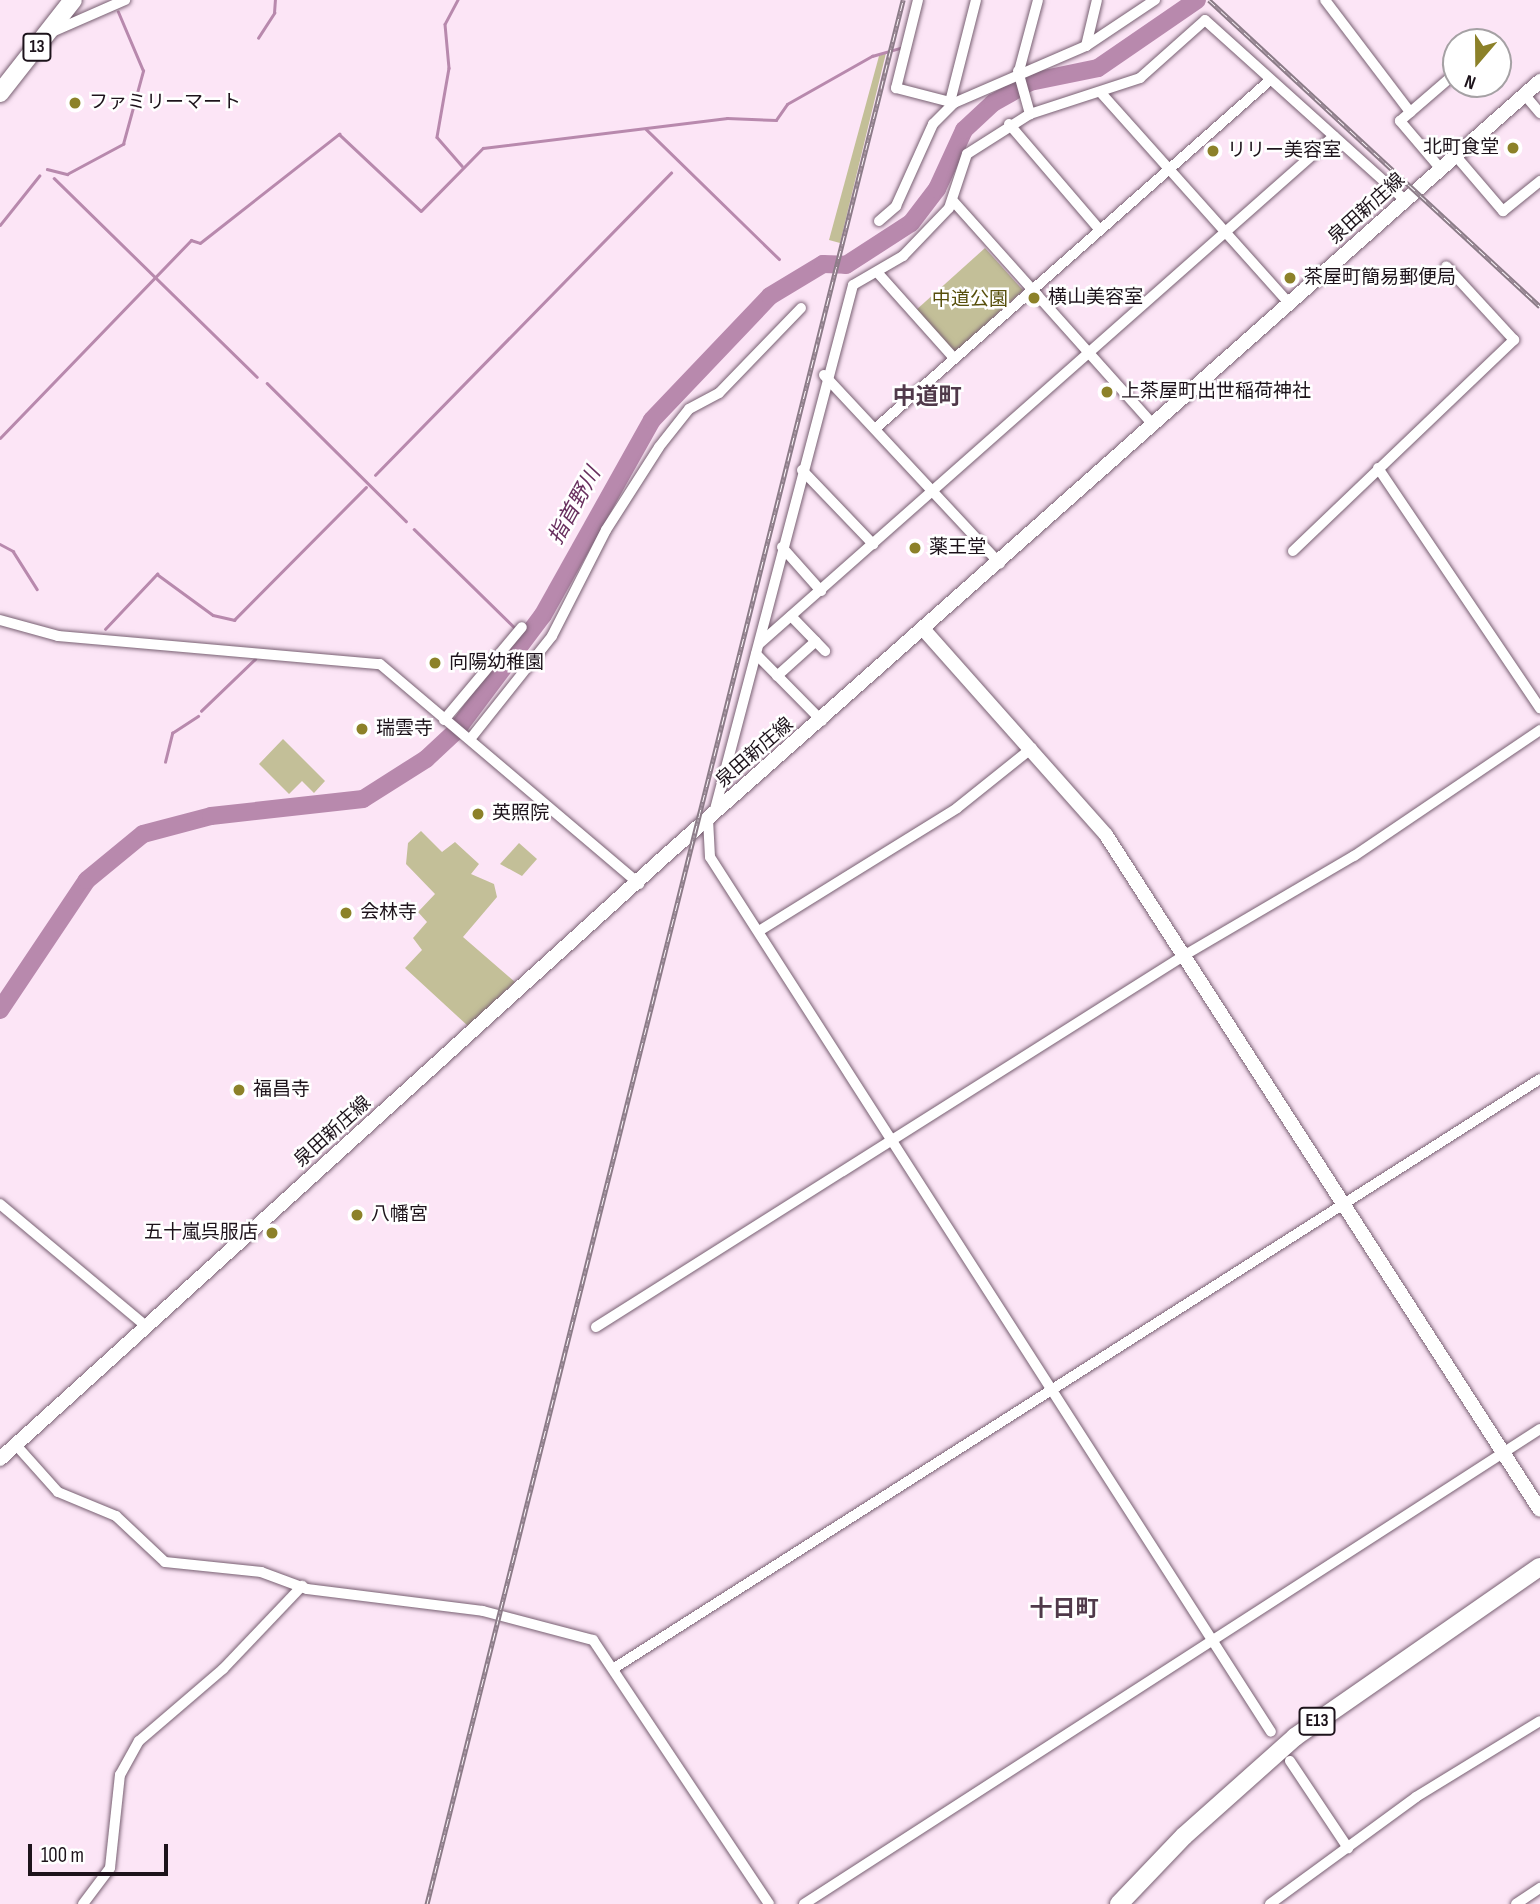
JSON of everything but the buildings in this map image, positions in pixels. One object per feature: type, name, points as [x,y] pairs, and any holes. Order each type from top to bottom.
[{"type":"highway","name":"13","points":[[0,93],[73,0]]},
{"type":"highway","name":"E13","points":[[1119,1904],[1184,1836],[1295,1737],[1540,1567]]},
{"type":"main road","name":"泉田新庄線","points":[[0,1459],[711,817],[1000,565],[1540,81]]},
{"type":"main road","points":[[925,631],[1032,748],[1105,835],[1185,955],[1540,1510]]},
{"type":"street","points":[[47,35],[125,0]]},
{"type":"street","points":[[918,0],[896,88],[952,103]]},
{"type":"street","points":[[952,103],[976,0]]},
{"type":"street","points":[[1030,114],[1019,71],[1038,0]]},
{"type":"street","points":[[1086,46],[1097,0]]},
{"type":"street","points":[[879,221],[896,206],[933,124],[952,103],[1019,71],[1086,46],[1155,0]]},
{"type":"street","points":[[1325,0],[1410,112]]},
{"type":"street","points":[[1271,1732],[710,857],[711,817],[757,649],[824,375],[853,285],[912,249],[954,201],[967,154],[1009,124],[1030,114],[1102,94],[1161,65],[1206,20],[1269,81],[1405,200]]},
{"type":"street","points":[[876,428],[1098,228],[1169,170],[1269,81]]},
{"type":"street","points":[[1440,168],[1400,121],[1442,85]]},
{"type":"street","points":[[1102,94],[1290,304]]},
{"type":"street","points":[[1524,94],[1540,113]]},
{"type":"street","points":[[1009,124],[1098,228]]},
{"type":"street","points":[[757,649],[1334,136]]},
{"type":"street","points":[[1455,155],[1503,211],[1540,181]]},
{"type":"street","points":[[954,201],[1154,426]]},
{"type":"street","points":[[1293,551],[1514,340],[1446,266]]},
{"type":"street","points":[[877,272],[953,357]]},
{"type":"street","points":[[471,738],[552,636],[606,530],[681,418],[698,400],[719,393],[801,308]]},
{"type":"street","points":[[824,375],[876,428],[1000,565]]},
{"type":"street","points":[[1378,468],[1540,708]]},
{"type":"street","points":[[802,470],[873,544]]},
{"type":"street","points":[[782,547],[821,591]]},
{"type":"street","points":[[791,616],[825,651]]},
{"type":"street","points":[[0,620],[58,636],[380,664],[445,721],[471,738],[639,884]]},
{"type":"street","points":[[445,721],[522,627]]},
{"type":"street","points":[[777,676],[816,641]]},
{"type":"street","points":[[757,649],[777,676],[822,721]]},
{"type":"street","points":[[596,1327],[1185,955],[1354,856],[1540,730]]},
{"type":"street","points":[[759,931],[957,808],[1032,748]]},
{"type":"street","points":[[616,1667],[1053,1392],[1540,1079]]},
{"type":"street","points":[[0,1204],[147,1327]]},
{"type":"street","points":[[804,1904],[1540,1429]]},
{"type":"street","points":[[16,1445],[58,1492],[116,1516],[165,1562],[261,1572],[302,1586],[556,1626],[593,1640],[616,1667],[769,1904]]},
{"type":"street","points":[[83,1904],[110,1868],[120,1775],[139,1741],[223,1669],[302,1586]]},
{"type":"street","points":[[1270,1904],[1416,1797],[1540,1721]]},
{"type":"street","points":[[1290,1761],[1348,1848]]},
{"type":"street","points":[[1516,1904],[1540,1888]]},
{"type":"green space","points":[[886,53],[840,243],[829,240],[879,56]]},
{"type":"green space","name":"中道公園","points":[[985,248],[1023,290],[955,352],[917,310]]},
{"type":"green space","points":[[283,739],[325,781],[314,793],[302,781],[289,794],[259,764]]},
{"type":"green space","points":[[421,831],[442,852],[455,842],[479,864],[471,874],[494,884],[497,897],[463,937],[515,982],[468,1026],[405,968],[422,950],[413,938],[427,922],[418,912],[435,894],[406,864],[408,843]]},
{"type":"green space","points":[[519,843],[537,859],[522,876],[500,864]]},
{"type":"waterway","points":[[258,38],[274,13],[275,0]]},
{"type":"waterway","points":[[458,0],[445,24],[449,68],[437,137],[462,166]]},
{"type":"waterway","name":"指首野川","points":[[0,1010],[87,880],[143,834],[211,816],[363,799],[426,759],[455,732],[543,615],[652,420],[770,296],[823,264],[846,265],[911,223],[937,189],[964,130],[993,103],[1030,82],[1098,68],[1197,0]]},
{"type":"waterway","points":[[47,169],[67,174],[123,144],[143,71],[118,12]]},
{"type":"waterway","points":[[0,438],[191,240],[200,243],[339,134],[421,211],[483,148],[727,118],[776,120],[787,104],[872,56],[900,48]]},
{"type":"waterway","points":[[646,129],[779,259]]},
{"type":"waterway","points":[[375,475],[671,173]]},
{"type":"waterway","points":[[0,225],[39,176]]},
{"type":"waterway","points":[[54,178],[257,377]]},
{"type":"waterway","points":[[267,383],[406,521]]},
{"type":"waterway","points":[[105,629],[157,574],[213,615],[234,620],[366,487]]},
{"type":"waterway","points":[[414,529],[514,627]]},
{"type":"waterway","points":[[0,544],[13,551],[37,589]]},
{"type":"waterway","points":[[201,711],[255,659]]},
{"type":"waterway","points":[[165,762],[172,733],[198,716]]},
{"type":"railway","points":[[427,1904],[903,0]]},
{"type":"railway","points":[[1209,0],[1540,307]]},
{"type":"place","name":"ファミリーマート","points":[[75,103]]},
{"type":"place","name":"北町食堂","points":[[1513,148]]},
{"type":"place","name":"リリー美容室","points":[[1213,151]]},
{"type":"place","name":"茶屋町簡易郵便局","points":[[1290,278]]},
{"type":"place","name":"横山美容室","points":[[1034,298]]},
{"type":"place","name":"上茶屋町出世稲荷神社","points":[[1107,392]]},
{"type":"place","name":"薬王堂","points":[[915,548]]},
{"type":"place","name":"向陽幼稚園","points":[[435,663]]},
{"type":"place","name":"瑞雲寺","points":[[362,729]]},
{"type":"place","name":"英照院","points":[[478,814]]},
{"type":"place","name":"会林寺","points":[[346,913]]},
{"type":"place","name":"福昌寺","points":[[239,1090]]},
{"type":"place","name":"八幡宮","points":[[357,1215]]},
{"type":"place","name":"五十嵐呉服店","points":[[272,1233]]},
{"type":"district","name":"中道町","points":[[927,397]]},
{"type":"district","name":"十日町","points":[[1064,1609]]}]
